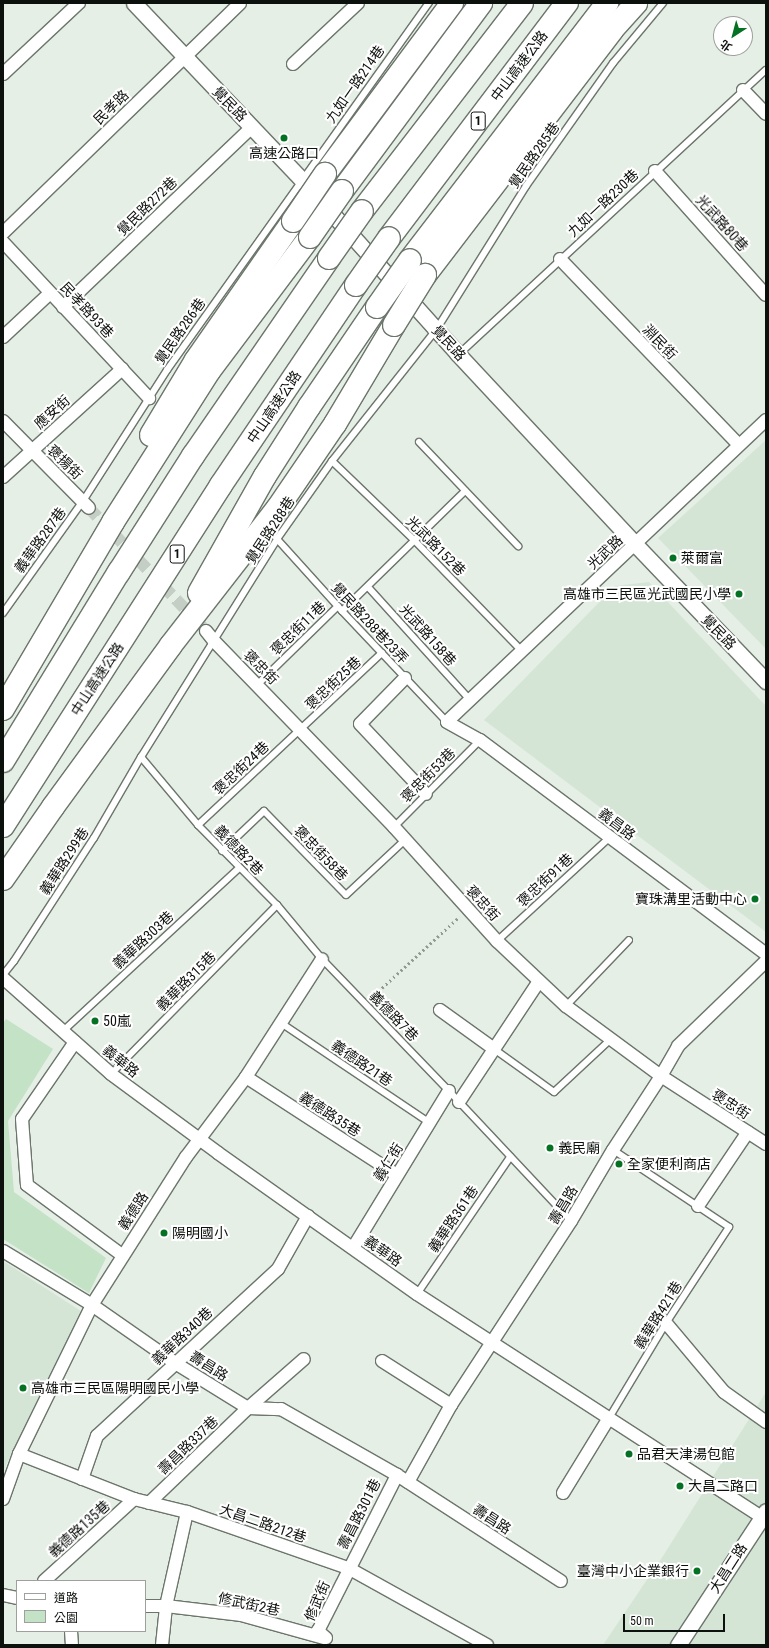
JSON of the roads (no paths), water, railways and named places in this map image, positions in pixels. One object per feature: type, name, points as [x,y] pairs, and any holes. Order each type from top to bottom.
[{"type":"highway","points":[[113,522],[140,455],[196,360],[294,221],[325,174],[452,3]]},
{"type":"highway","points":[[3,709],[113,522],[210,370],[310,238],[342,191],[481,3]]},
{"type":"highway","points":[[3,761],[192,456],[362,211],[522,3]]},
{"type":"highway","name":"中山高速公路","points":[[3,826],[221,485],[356,285],[389,238],[567,3]]},
{"type":"highway","points":[[171,645],[215,563],[265,476],[309,407],[410,260],[607,3]]},
{"type":"highway","points":[[3,879],[53,807],[171,645],[278,509],[334,424],[425,275],[612,30],[636,3]]},
{"type":"street","points":[[3,74],[79,3]]},
{"type":"street","name":"覺民路","points":[[134,3],[302,180],[436,330],[635,544],[766,681]]},
{"type":"street","name":"民孝路","points":[[3,233],[240,3]]},
{"type":"street","points":[[293,64],[358,3]]},
{"type":"street","points":[[743,90],[766,114]]},
{"type":"street","name":"覺民路272巷","points":[[63,307],[252,127]]},
{"type":"street","name":"光武路80巷","points":[[655,171],[766,296]]},
{"type":"street","name":"民孝路93巷","points":[[3,242],[149,398]]},
{"type":"street","name":"淵民街","points":[[560,259],[739,445]]},
{"type":"street","points":[[3,337],[50,293]]},
{"type":"street","name":"應安街","points":[[3,477],[122,369]]},
{"type":"street","name":"光武路","points":[[447,722],[766,420]]},
{"type":"street","name":"褒揚街","points":[[3,421],[86,505]]},
{"type":"street","points":[[206,631],[214,641]]},
{"type":"street","name":"褒忠街","points":[[214,641],[394,827],[497,941],[566,1006],[661,1076],[766,1144]]},
{"type":"street","points":[[405,678],[360,724],[426,794]]},
{"type":"street","name":"義昌路","points":[[447,722],[480,740],[766,954]]},
{"type":"street","name":"義德路","points":[[3,1499],[19,1454],[92,1305],[122,1255],[199,1139],[246,1077],[322,959]]},
{"type":"street","name":"壽昌路","points":[[408,1482],[451,1405],[494,1342],[571,1221],[613,1150],[661,1076],[678,1046],[766,961]]},
{"type":"street","name":"義華路","points":[[3,976],[112,1074],[199,1139],[417,1294],[494,1342],[609,1418],[765,1516]]},
{"type":"street","points":[[459,1102],[539,981]]},
{"type":"street","points":[[440,1010],[494,1049]]},
{"type":"street","points":[[75,1042],[22,1119],[27,1185],[122,1255]]},
{"type":"street","name":"義德路35巷","points":[[246,1077],[397,1176]]},
{"type":"street","name":"義仁街","points":[[353,1248],[449,1091]]},
{"type":"street","points":[[698,1206],[748,1132]]},
{"type":"street","name":"義華路340巷","points":[[82,1479],[97,1436],[278,1269],[308,1216]]},
{"type":"street","name":"壽昌路","points":[[3,1251],[92,1305],[175,1363],[248,1408],[281,1409],[396,1474],[561,1581]]},
{"type":"street","points":[[666,1323],[724,1392],[766,1422]]},
{"type":"street","name":"壽昌路337巷","points":[[149,1503],[248,1408],[304,1359]]},
{"type":"street","points":[[382,1360],[451,1405]]},
{"type":"street","points":[[563,1493],[609,1418]]},
{"type":"street","name":"大昌二路212巷","points":[[19,1454],[134,1499],[187,1512],[348,1568],[487,1645]]},
{"type":"street","name":"壽昌路301巷","points":[[348,1568],[396,1474]]},
{"type":"street","name":"義德路135巷","points":[[45,1580],[134,1499]]},
{"type":"street","points":[[162,1645],[166,1606],[187,1512]]},
{"type":"street","name":"大昌二路","points":[[678,1645],[765,1516]]},
{"type":"street","name":"修武街","points":[[325,1642],[318,1631],[348,1568]]},
{"type":"street","points":[[3,1594],[16,1598]]},
{"type":"street","name":"修武街2巷","points":[[146,1606],[166,1606],[241,1615],[325,1642]]},
{"type":"street","points":[[71,1632],[72,1645]]},
{"type":"lane","name":"九如一路214巷","points":[[302,180],[429,3]]},
{"type":"lane","name":"覺民路285巷","points":[[436,330],[526,186],[613,63],[663,3]]},
{"type":"lane","name":"九如一路230巷","points":[[458,354],[766,70]]},
{"type":"lane","name":"覺民路286巷","points":[[86,505],[149,398],[302,180]]},
{"type":"lane","name":"覺民路288巷","points":[[141,757],[277,539],[332,460],[436,330]]},
{"type":"lane","points":[[419,442],[518,546]]},
{"type":"lane","name":"光武路152巷","points":[[332,460],[414,540],[522,651]]},
{"type":"lane","points":[[342,611],[465,491]]},
{"type":"lane","name":"義華路287巷","points":[[3,613],[86,505]]},
{"type":"lane","name":"覺民路288巷23弄","points":[[277,539],[342,611],[447,722]]},
{"type":"lane","name":"光武路158巷","points":[[368,587],[470,700]]},
{"type":"lane","name":"褒忠街11巷","points":[[257,685],[338,606]]},
{"type":"lane","name":"褒忠街25巷","points":[[300,730],[382,653]]},
{"type":"lane","name":"褒忠街24巷","points":[[198,825],[300,730]]},
{"type":"lane","name":"褒忠街53巷","points":[[394,827],[480,740]]},
{"type":"lane","name":"義德路2巷","points":[[141,757],[198,825],[277,905],[322,959]]},
{"type":"lane","name":"義華路299巷","points":[[3,976],[94,838],[141,757]]},
{"type":"lane","name":"褒忠街58巷","points":[[222,851],[264,811],[346,895],[405,840]]},
{"type":"lane","name":"褒忠街91巷","points":[[497,941],[610,837]]},
{"type":"lane","name":"義華路303巷","points":[[63,1031],[239,868]]},
{"type":"lane","name":"義華路315巷","points":[[112,1074],[277,905]]},
{"type":"lane","points":[[566,1006],[629,940]]},
{"type":"lane","name":"義德路7巷","points":[[322,959],[449,1091]]},
{"type":"lane","name":"義德路21巷","points":[[281,1023],[430,1123]]},
{"type":"lane","points":[[494,1049],[554,1092],[611,1039]]},
{"type":"lane","points":[[449,1091],[571,1221]]},
{"type":"lane","points":[[613,1150],[698,1206]]},
{"type":"lane","name":"義華路361巷","points":[[417,1294],[510,1157]]},
{"type":"lane","name":"義華路421巷","points":[[609,1418],[666,1323],[729,1227],[698,1206]]},
{"type":"tunnel","points":[[89,508],[206,631]]},
{"type":"place","name":"高速公路口","points":[[284,138]]},
{"type":"place","name":"萊爾富","points":[[673,558]]},
{"type":"place","name":"高雄市三民區光武國民小學","points":[[739,594]]},
{"type":"place","name":"寶珠溝里活動中心","points":[[755,899]]},
{"type":"place","name":"50嵐","points":[[95,1021]]},
{"type":"place","name":"義民廟","points":[[550,1148]]},
{"type":"place","name":"全家便利商店","points":[[619,1164]]},
{"type":"place","name":"陽明國小","points":[[164,1233]]},
{"type":"place","name":"高雄市三民區陽明國民小學","points":[[23,1388]]},
{"type":"place","name":"品君天津湯包館","points":[[629,1454]]},
{"type":"place","name":"大昌二路口","points":[[680,1486]]},
{"type":"place","name":"臺灣中小企業銀行","points":[[697,1571]]}]
